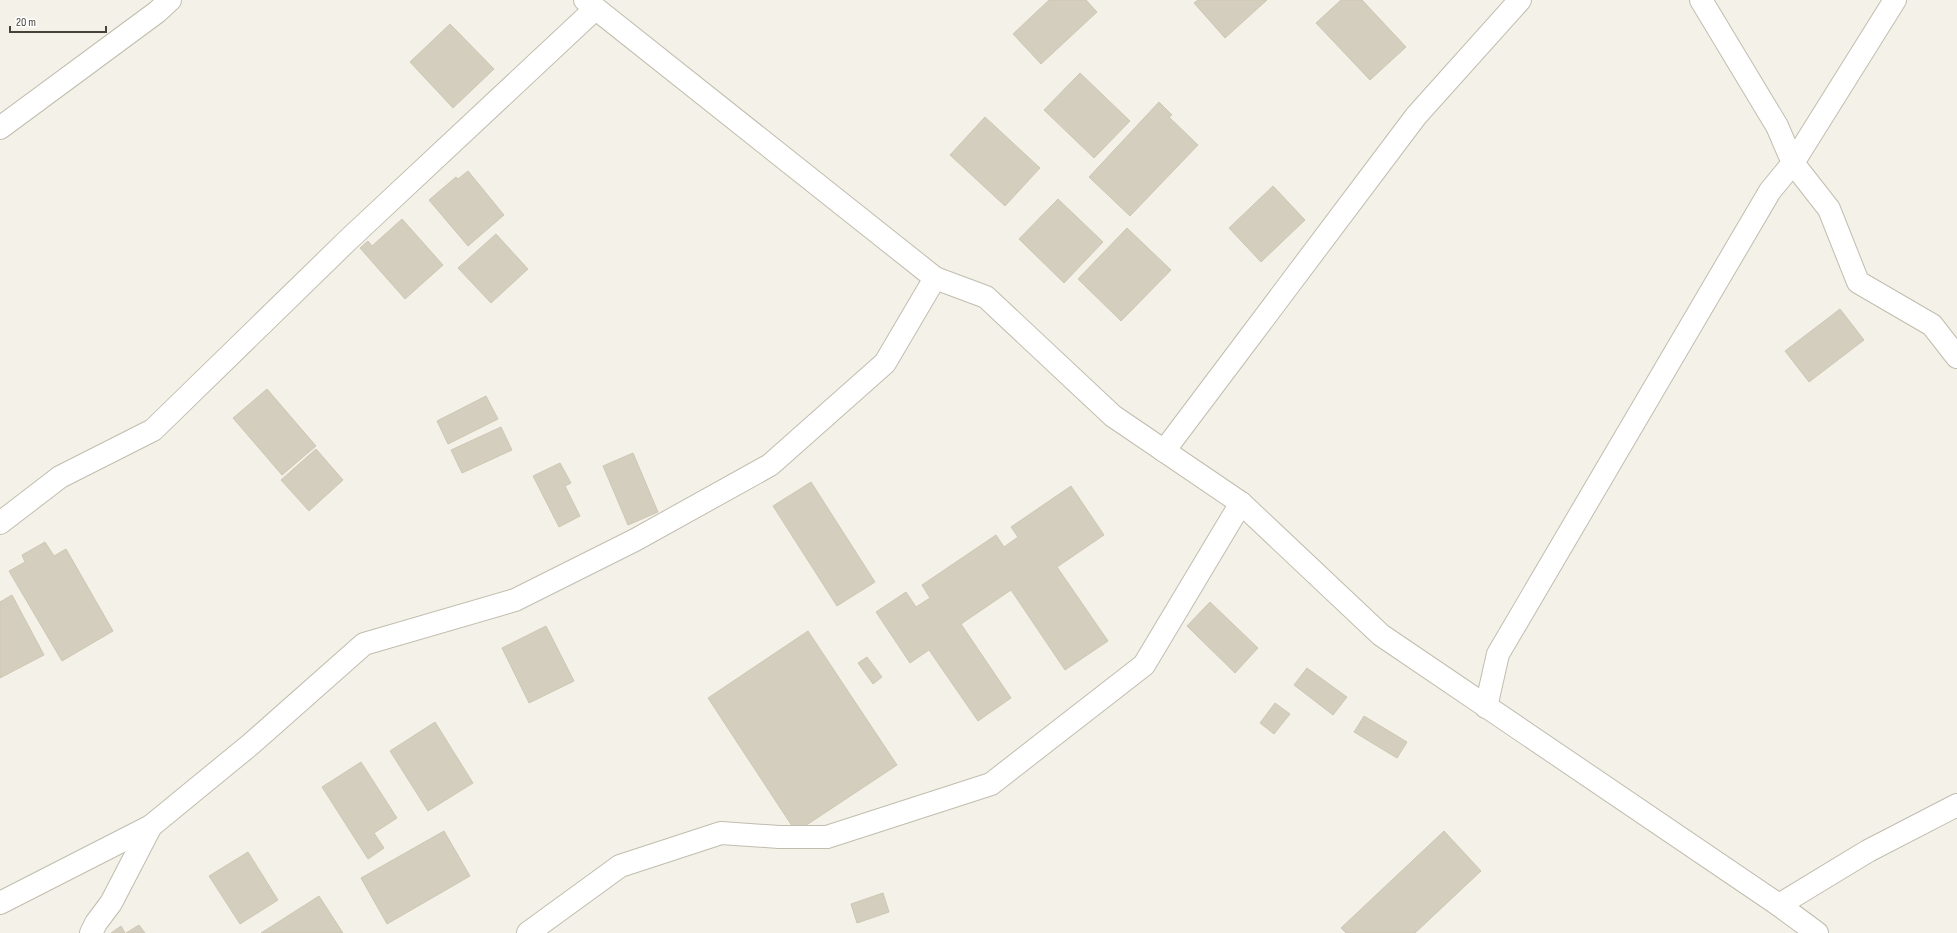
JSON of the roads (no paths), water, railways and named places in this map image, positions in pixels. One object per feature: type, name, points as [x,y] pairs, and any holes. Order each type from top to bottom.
[{"type":"street","points":[[0,128],[157,12],[170,0]]},
{"type":"street","points":[[1164,451],[1416,116],[1520,0]]},
{"type":"street","points":[[1701,0],[1777,126],[1794,163],[1829,209],[1858,282],[1932,325],[1957,357]]},
{"type":"street","points":[[1486,707],[1498,654],[1770,191],[1794,163],[1895,0]]},
{"type":"street","points":[[0,523],[60,477],[154,430],[590,4],[935,278],[986,297],[1113,416],[1241,503],[1381,635],[1779,905],[1817,933]]},
{"type":"street","points":[[0,903],[151,826],[251,744],[364,644],[515,600],[635,540],[770,465],[885,364],[935,278]]},
{"type":"street","points":[[528,933],[620,866],[721,833],[779,837],[827,837],[991,784],[1144,665],[1241,503]]},
{"type":"street","points":[[1779,905],[1868,851],[1957,805]]},
{"type":"street","points":[[91,933],[96,923],[111,903],[151,826]]}]
